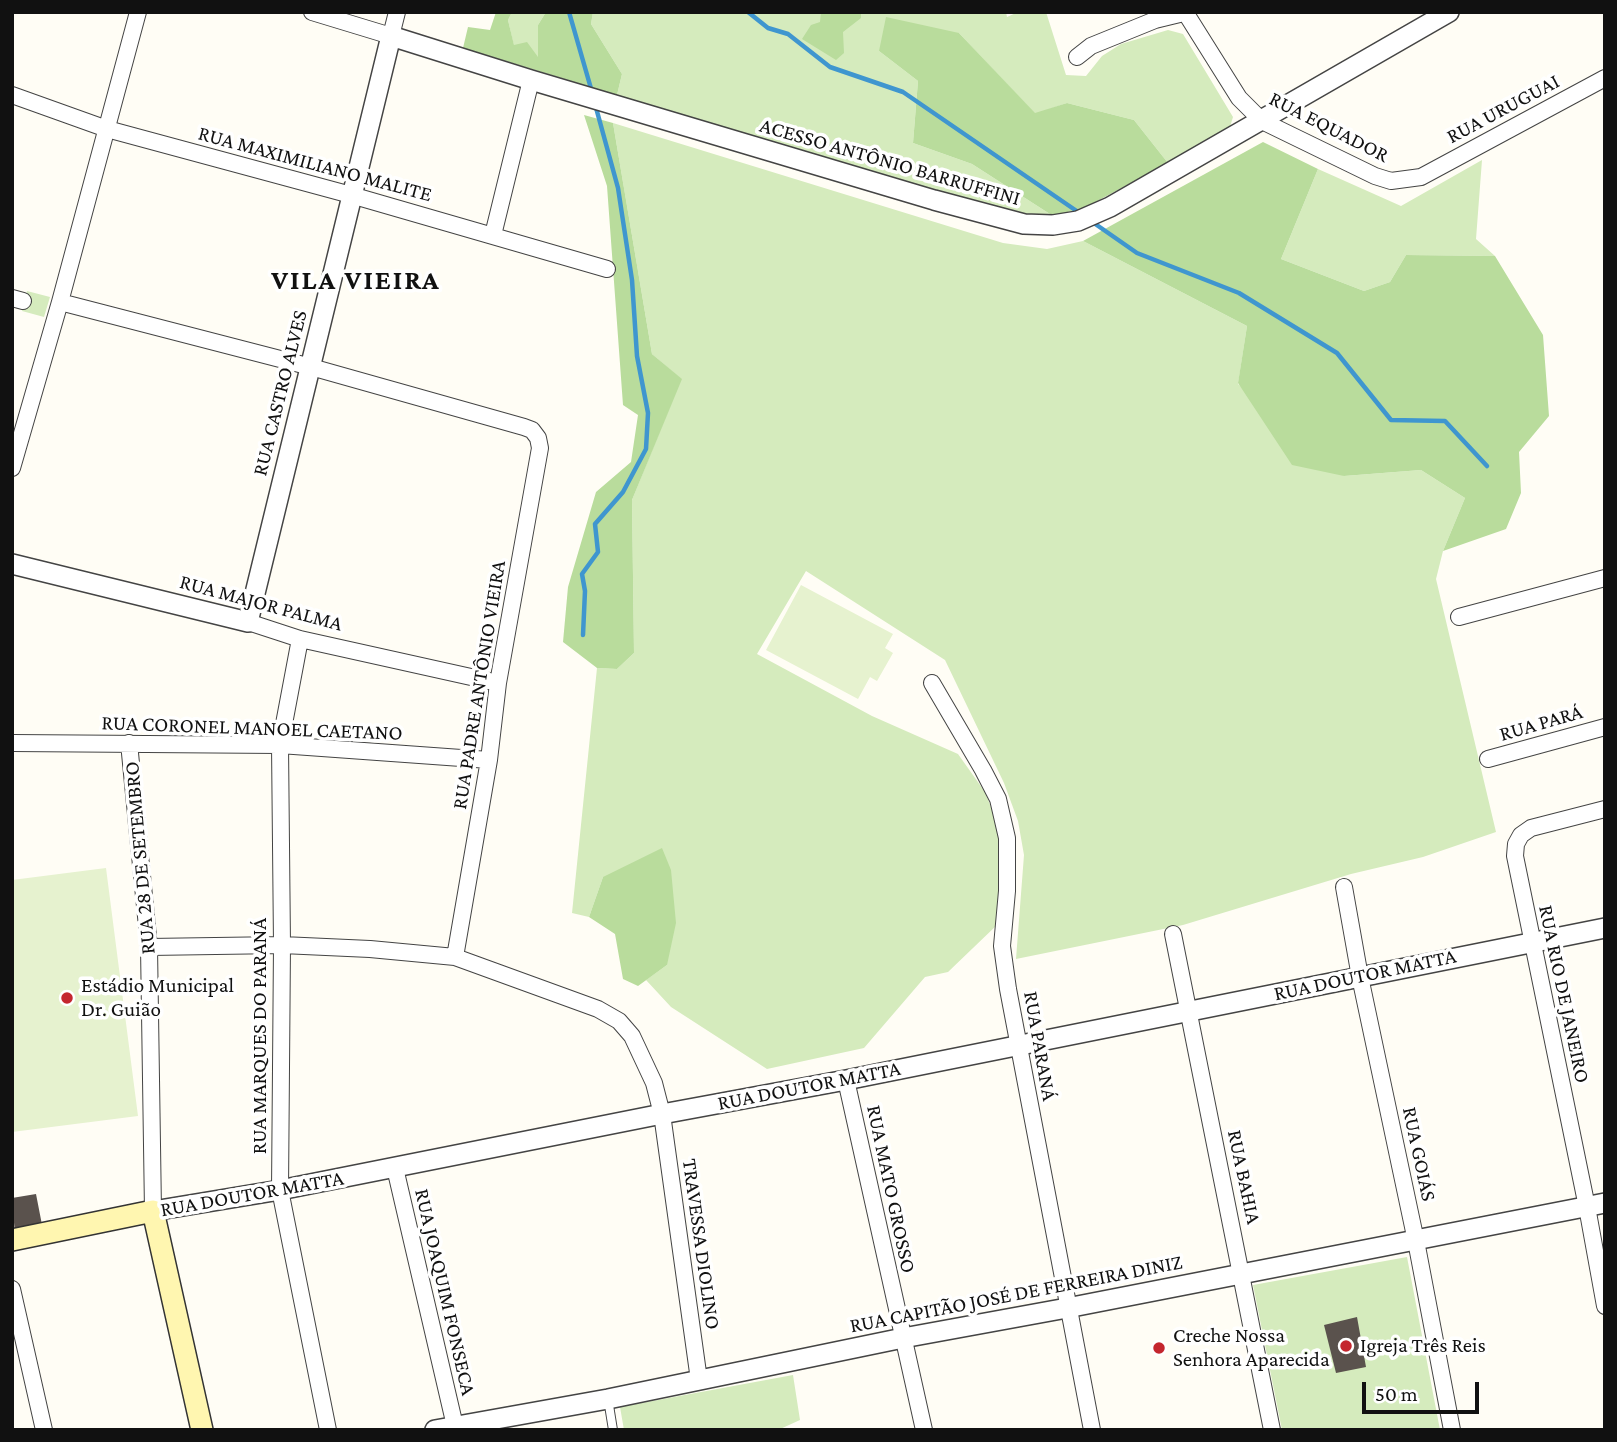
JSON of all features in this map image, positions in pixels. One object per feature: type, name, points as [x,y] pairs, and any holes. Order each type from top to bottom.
[{"type":"main road","name":"RUA DOUTOR MATTA","points":[[12,1240],[153,1211]]},
{"type":"main road","name":"RUA 28 DE SETEMBRO","points":[[153,1211],[202,1430]]},
{"type":"street","points":[[12,468],[138,12]]},
{"type":"street","points":[[312,12],[391,36]]},
{"type":"street","name":"RUA CASTRO ALVES","points":[[248,622],[397,12]]},
{"type":"street","name":"ACESSO ANTÔNIO BARRUFFINI","points":[[391,36],[934,200],[1024,224],[1053,225],[1078,221],[1110,207],[1449,12]]},
{"type":"street","points":[[1077,57],[1091,46],[1155,20],[1186,13]]},
{"type":"street","name":"RUA EQUADOR","points":[[1186,13],[1239,98],[1262,121],[1375,176],[1391,181],[1421,177]]},
{"type":"street","name":"RUA URUGUAI","points":[[1421,177],[1605,78]]},
{"type":"street","points":[[493,234],[531,80]]},
{"type":"street","name":"RUA MAXIMILIANO MALITE","points":[[12,95],[107,129],[493,234],[607,269]]},
{"type":"street","points":[[60,302],[310,367]]},
{"type":"street","name":"RUA PADRE ANTÔNIO VIEIRA","points":[[310,367],[524,427],[532,430],[538,438],[540,448],[498,684],[489,760],[455,957]]},
{"type":"street","name":"RUA MAJOR PALMA","points":[[12,564],[248,622],[300,639],[498,684]]},
{"type":"street","points":[[1459,617],[1605,578]]},
{"type":"street","name":"RUA MARQUES DO PARANÁ","points":[[300,639],[280,745],[280,1190],[328,1430]]},
{"type":"street","name":"RUA PARANÁ","points":[[932,683],[984,770],[998,799],[1007,838],[1002,946],[1017,1045],[1092,1430]]},
{"type":"street","name":"RUA PARÁ","points":[[1488,760],[1605,727]]},
{"type":"street","name":"RUA CORONEL MANOEL CAETANO","points":[[12,743],[280,745],[489,760]]},
{"type":"street","name":"RUA 28 DE SETEMBRO","points":[[129,743],[149,947],[153,1211]]},
{"type":"street","name":"RUA RIO DE JANEIRO","points":[[1605,809],[1531,828],[1521,835],[1516,844],[1515,856],[1532,941],[1596,1205],[1605,1306]]},
{"type":"street","name":"RUA GOIÁS","points":[[1345,887],[1360,977],[1416,1241],[1452,1430]]},
{"type":"street","name":"RUA DOUTOR MATTA","points":[[153,1211],[395,1168],[1605,928]]},
{"type":"street","name":"RUA BAHIA","points":[[1173,934],[1272,1430]]},
{"type":"street","name":"TRAVESSA DIOLINO","points":[[149,947],[282,945],[455,957],[598,1009],[618,1021],[632,1036],[654,1083],[662,1114],[699,1380]]},
{"type":"street","name":"RUA MATO GROSSO","points":[[846,1080],[924,1430]]},
{"type":"street","name":"RUA JOAQUIM FONSECA","points":[[395,1168],[455,1426]]},
{"type":"street","name":"RUA CAPITÃO JOSÉ DE FERREIRA DINIZ","points":[[435,1430],[476,1426],[903,1338],[1596,1205]]},
{"type":"street","points":[[12,1289],[44,1430]]},
{"type":"lane","points":[[608,1399],[613,1430]]},
{"type":"green space","points":[[496,12],[512,12],[508,20],[514,45],[527,42],[538,57],[538,25],[546,12],[593,12],[591,24],[622,74],[617,95],[463,48],[468,27],[490,30]]},
{"type":"green space","points":[[512,12],[546,12],[538,25],[539,58],[514,46],[508,20]]},
{"type":"green space","points":[[593,12],[1006,12],[1007,17],[1018,12],[1046,12],[1066,75],[1086,76],[1102,56],[1121,44],[1168,30],[1183,34],[1233,117],[1229,130],[1168,163],[1134,120],[1067,103],[1035,114],[959,33],[879,51],[918,81],[913,143],[972,164],[1053,216],[1016,217],[617,95],[622,74],[591,24]]},
{"type":"green space","points":[[821,12],[861,12],[861,18],[843,32],[844,53],[836,60],[802,39],[811,25],[820,22]]},
{"type":"green space","points":[[886,17],[959,33],[1035,113],[1067,103],[1134,120],[1168,163],[1086,207],[1053,216],[972,164],[913,143],[918,81],[879,51]]},
{"type":"green space","points":[[584,115],[613,123],[652,354],[682,379],[632,500],[634,653],[617,669],[597,668],[563,642],[568,587],[596,492],[631,462],[638,415],[623,405],[607,186]]},
{"type":"green space","points":[[613,123],[1003,243],[1047,249],[1083,241],[1247,326],[1238,384],[1344,476],[1421,470],[1465,498],[1443,551],[1436,579],[1496,832],[1423,857],[1351,874],[1183,925],[1016,959],[1024,855],[1018,821],[1004,783],[945,660],[806,571],[757,654],[872,716],[958,754],[985,792],[999,827],[1004,855],[998,924],[948,972],[925,977],[864,1048],[767,1069],[671,1007],[646,980],[667,965],[603,877],[589,917],[572,913],[597,668],[617,669],[634,653],[632,500],[681,379],[652,354]]},
{"type":"green space","points":[[1263,142],[1318,169],[1281,259],[1364,291],[1390,282],[1406,255],[1495,256],[1543,335],[1549,416],[1519,452],[1521,493],[1506,529],[1443,551],[1465,498],[1421,470],[1344,476],[1292,465],[1238,383],[1247,326],[1083,241]]},
{"type":"green space","points":[[1482,160],[1476,239],[1495,256],[1406,255],[1390,282],[1364,291],[1281,259],[1318,169],[1401,206]]},
{"type":"green space","points":[[27,291],[50,297],[44,317],[22,311]]},
{"type":"green space","points":[[801,585],[893,634],[885,648],[893,653],[877,681],[870,677],[858,699],[766,650]]},
{"type":"green space","points":[[662,848],[671,870],[676,923],[667,965],[638,986],[623,979],[615,934],[589,917],[603,877]]},
{"type":"green space","name":"Estádio Municipal Dr. Guião","points":[[106,868],[138,1116],[12,1132],[12,880]]},
{"type":"green space","points":[[1407,1257],[1440,1430],[1282,1430],[1253,1285]]},
{"type":"green space","points":[[793,1375],[800,1420],[778,1430],[624,1430],[620,1407]]},
{"type":"building","points":[[36,1194],[43,1230],[15,1235],[12,1198]]},
{"type":"building","name":"Igreja Três Reis","points":[[1357,1317],[1366,1367],[1336,1373],[1324,1325]]},
{"type":"waterway","points":[[569,12],[592,92]]},
{"type":"waterway","points":[[748,12],[768,28],[788,34],[830,67],[903,92],[1081,214]]},
{"type":"waterway","points":[[583,635],[585,591],[582,574],[598,552],[595,524],[623,492],[646,449],[648,413],[637,356],[632,280],[618,188],[595,104]]},
{"type":"waterway","points":[[1091,221],[1137,253],[1239,293],[1337,353],[1391,420],[1445,421],[1487,466]]},
{"type":"place","name":"Estádio Municipal Dr. Guião","points":[[67,998]]},
{"type":"place","name":"Igreja Três Reis","points":[[1346,1346]]},
{"type":"place","name":"Creche Nossa Senhora Aparecida","points":[[1159,1348]]},
{"type":"district","name":"VILA VIEIRA","points":[[356,280]]}]
